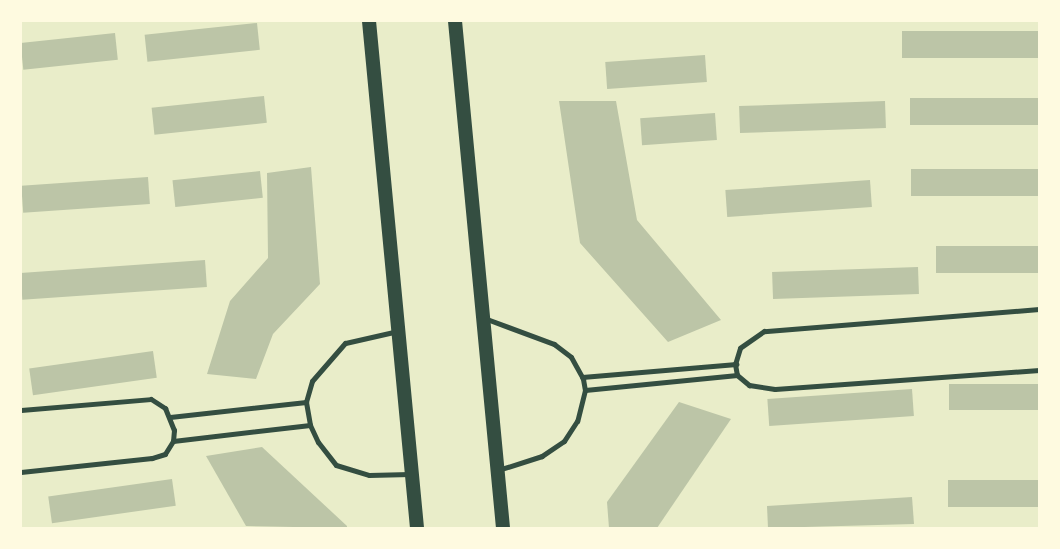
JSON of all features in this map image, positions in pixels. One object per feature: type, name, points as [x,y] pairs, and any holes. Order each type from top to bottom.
[{"type":"highway","points":[[369,21],[417,528]]},
{"type":"highway","points":[[455,21],[503,528]]},
{"type":"street","points":[[1039,309],[764,332],[740,348],[736,364],[737,375],[749,385],[775,389],[1039,370]]},
{"type":"street","points":[[483,318],[554,344],[571,357],[582,377],[585,390],[577,421],[564,441],[542,456],[497,471]]},
{"type":"street","points":[[398,330],[345,343],[312,381],[306,402],[310,425],[318,442],[336,465],[369,476],[412,474]]},
{"type":"street","points":[[582,377],[736,364]]},
{"type":"street","points":[[585,390],[737,375]]},
{"type":"street","points":[[21,410],[151,399],[165,408],[170,418],[173,441],[165,454],[152,458],[21,472]]},
{"type":"street","points":[[170,418],[306,402]]},
{"type":"street","points":[[173,441],[310,425]]},
{"type":"building","points":[[257,23],[260,50],[147,62],[145,35]]},
{"type":"building","points":[[902,31],[1039,31],[1039,58],[902,58]]},
{"type":"building","points":[[115,33],[118,60],[23,70],[21,43]]},
{"type":"building","points":[[705,55],[707,82],[607,89],[605,62]]},
{"type":"building","points":[[264,96],[267,123],[154,135],[152,108]]},
{"type":"building","points":[[910,98],[1039,98],[1039,125],[910,125]]},
{"type":"building","points":[[559,101],[616,101],[637,220],[721,320],[668,342],[580,243]]},
{"type":"building","points":[[885,101],[886,128],[740,133],[739,106]]},
{"type":"building","points":[[715,113],[717,140],[642,145],[640,118]]},
{"type":"building","points":[[311,167],[320,284],[273,334],[256,379],[207,374],[230,301],[268,258],[267,173]]},
{"type":"building","points":[[911,169],[1039,169],[1039,196],[911,196]]},
{"type":"building","points":[[260,171],[263,198],[175,207],[172,180]]},
{"type":"building","points":[[148,177],[150,204],[23,213],[21,186]]},
{"type":"building","points":[[870,180],[872,207],[727,217],[725,190]]},
{"type":"building","points":[[936,246],[1039,246],[1039,273],[936,273]]},
{"type":"building","points":[[205,260],[207,287],[22,300],[21,273]]},
{"type":"building","points":[[918,267],[919,294],[773,299],[772,272]]},
{"type":"building","points":[[153,351],[157,378],[33,395],[29,368]]},
{"type":"building","points":[[949,384],[1039,384],[1039,410],[949,410]]},
{"type":"building","points":[[912,389],[914,416],[769,426],[767,399]]},
{"type":"building","points":[[679,402],[731,419],[657,528],[609,528],[607,502]]},
{"type":"building","points":[[262,447],[347,528],[246,526],[206,456]]},
{"type":"building","points":[[172,479],[176,506],[52,523],[48,496]]},
{"type":"building","points":[[948,480],[1039,480],[1039,507],[948,507]]},
{"type":"building","points":[[912,497],[914,524],[768,528],[767,506]]}]
